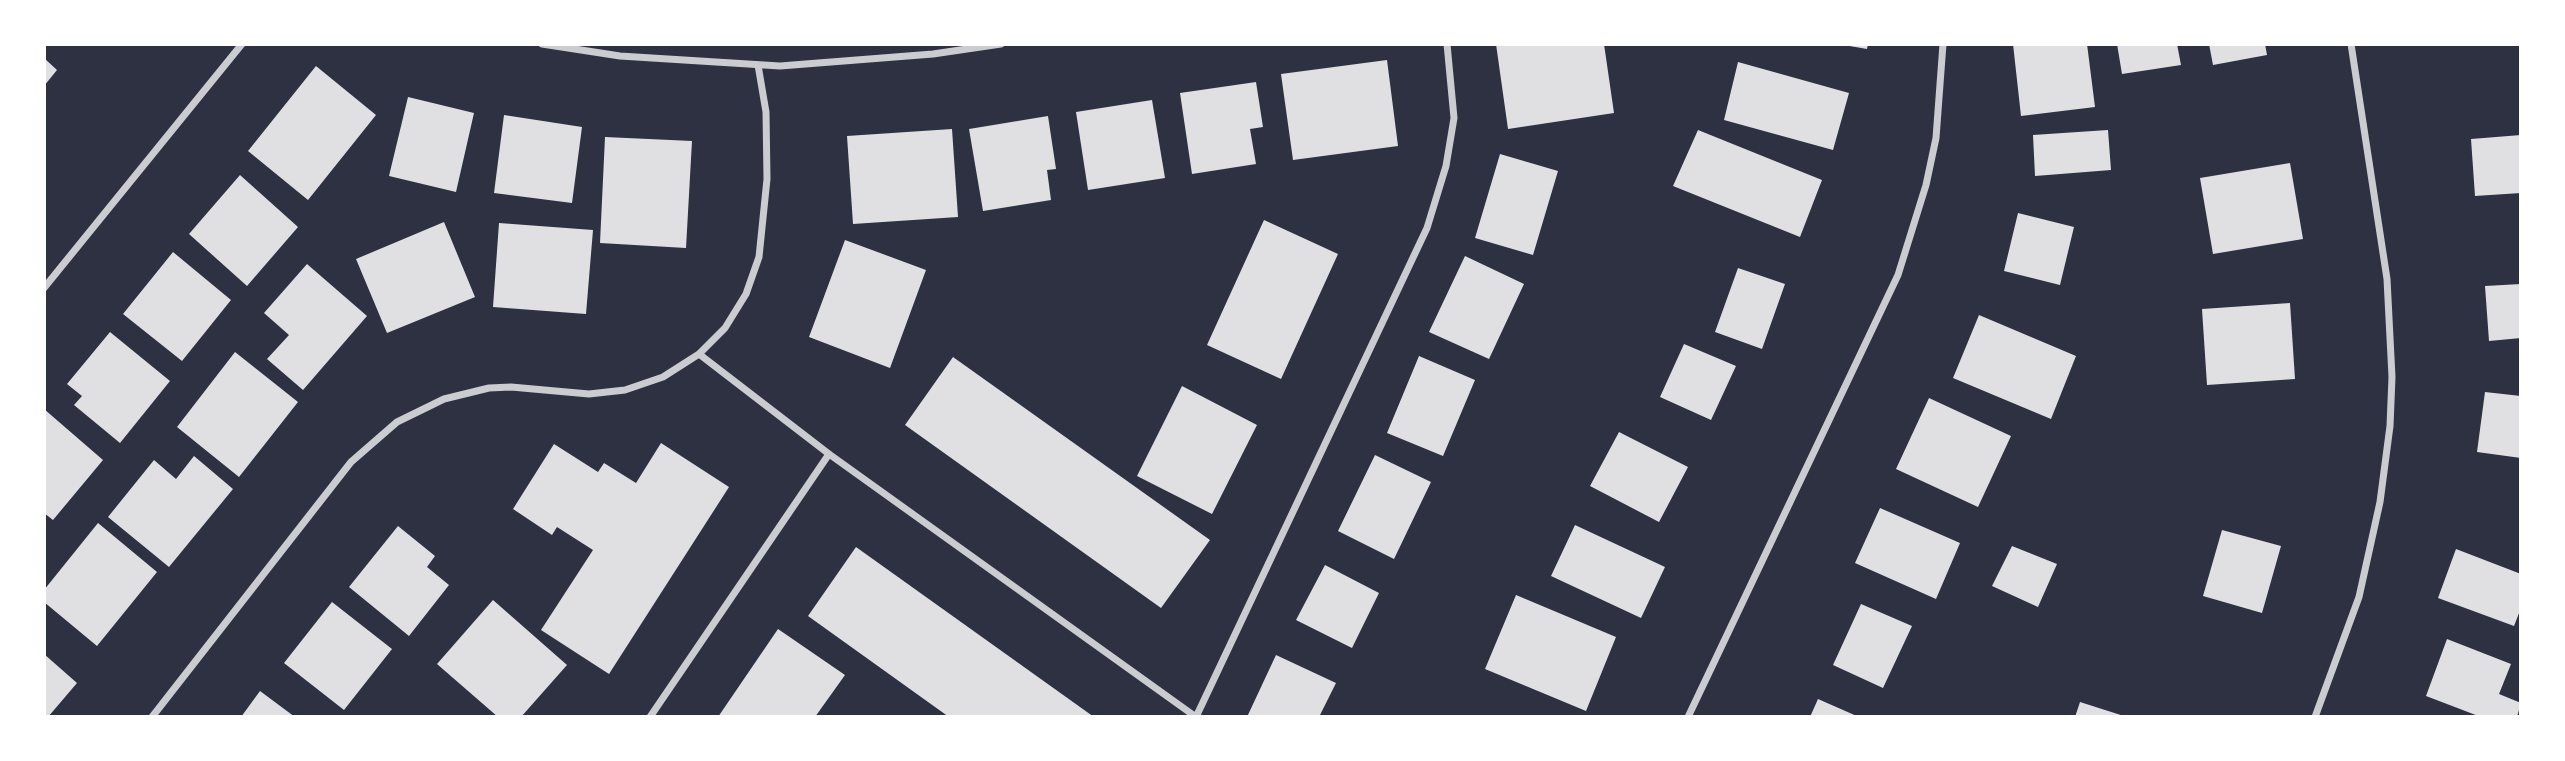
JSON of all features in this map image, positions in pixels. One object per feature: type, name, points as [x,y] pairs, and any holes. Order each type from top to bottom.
[{"type":"street","points":[[44,288],[242,44]]},
{"type":"street","points":[[542,44],[620,56],[758,65],[933,54],[1001,44]]},
{"type":"street","points":[[699,354],[829,454],[1196,717],[1427,228],[1446,166],[1454,118],[1447,44]]},
{"type":"street","points":[[1688,717],[1898,275],[1926,185],[1936,138],[1943,44]]},
{"type":"street","points":[[2315,717],[2359,597],[2380,502],[2390,426],[2392,377],[2387,279],[2351,44]]},
{"type":"street","points":[[152,717],[351,462],[397,422],[444,399],[489,388],[511,387],[589,394],[625,390],[663,377],[699,354],[725,328],[746,294],[759,257],[767,179],[766,112],[758,65]]},
{"type":"street","points":[[650,717],[829,454]]},
{"type":"building","points":[[1496,44],[1604,44],[1614,113],[1508,129]]},
{"type":"building","points":[[1838,44],[1868,44],[1867,49]]},
{"type":"building","points":[[2013,44],[2087,44],[2095,107],[2021,116]]},
{"type":"building","points":[[2117,44],[2177,44],[2181,65],[2122,74]]},
{"type":"building","points":[[2209,44],[2265,44],[2267,55],[2213,65]]},
{"type":"building","points":[[44,58],[57,70],[44,86]]},
{"type":"building","points":[[1387,60],[1398,146],[1293,160],[1281,74]]},
{"type":"building","points":[[1738,62],[1849,93],[1833,150],[1724,120]]},
{"type":"building","points":[[316,66],[376,115],[308,200],[248,151]]},
{"type":"building","points":[[1256,82],[1263,127],[1250,129],[1256,164],[1192,174],[1180,93]]},
{"type":"building","points":[[408,97],[474,113],[456,192],[389,176]]},
{"type":"building","points":[[1152,100],[1165,178],[1088,190],[1076,112]]},
{"type":"building","points":[[504,115],[582,127],[572,203],[494,193]]},
{"type":"building","points":[[1048,116],[1056,169],[1047,170],[1051,200],[983,211],[969,129]]},
{"type":"building","points":[[952,129],[958,217],[853,224],[847,136]]},
{"type":"building","points":[[1698,130],[1822,180],[1800,237],[1673,186]]},
{"type":"building","points":[[2108,130],[2111,170],[2035,176],[2033,135]]},
{"type":"building","points":[[2521,135],[2521,193],[2475,196],[2471,139]]},
{"type":"building","points":[[605,137],[692,141],[686,248],[600,243]]},
{"type":"building","points":[[1500,154],[1558,171],[1533,255],[1475,238]]},
{"type":"building","points":[[2290,163],[2303,239],[2213,254],[2200,178]]},
{"type":"building","points":[[240,175],[298,227],[247,286],[189,234]]},
{"type":"building","points":[[2018,213],[2074,227],[2060,285],[2004,271]]},
{"type":"building","points":[[1264,220],[1338,254],[1281,379],[1207,345]]},
{"type":"building","points":[[444,222],[475,297],[387,333],[356,259]]},
{"type":"building","points":[[499,223],[593,230],[586,314],[493,307]]},
{"type":"building","points":[[845,240],[926,270],[890,368],[809,337]]},
{"type":"building","points":[[173,252],[231,300],[182,361],[123,314]]},
{"type":"building","points":[[1465,256],[1524,284],[1489,359],[1429,332]]},
{"type":"building","points":[[307,264],[367,316],[303,390],[267,359],[289,335],[264,313]]},
{"type":"building","points":[[1738,268],[1785,284],[1762,349],[1715,332]]},
{"type":"building","points":[[2521,284],[2521,338],[2489,341],[2485,286]]},
{"type":"building","points":[[2290,303],[2295,379],[2207,385],[2202,309]]},
{"type":"building","points":[[1979,315],[2076,356],[2051,419],[1953,378]]},
{"type":"building","points":[[110,332],[170,381],[120,443],[74,405],[82,396],[67,384]]},
{"type":"building","points":[[1684,344],[1736,366],[1711,420],[1660,397]]},
{"type":"building","points":[[235,352],[298,402],[239,477],[177,427]]},
{"type":"building","points":[[1419,356],[1475,380],[1443,456],[1387,433]]},
{"type":"building","points":[[953,357],[1210,540],[1161,608],[905,425]]},
{"type":"building","points":[[1182,386],[1257,425],[1212,514],[1137,476]]},
{"type":"building","points":[[2485,392],[2521,396],[2521,458],[2477,452]]},
{"type":"building","points":[[1929,398],[2011,436],[1978,507],[1896,469]]},
{"type":"building","points":[[44,409],[103,460],[53,520],[44,513]]},
{"type":"building","points":[[1619,432],[1688,467],[1659,522],[1590,486]]},
{"type":"building","points":[[661,443],[729,487],[609,674],[541,630],[593,550],[557,527],[552,535],[513,509],[554,444],[598,472],[604,463],[636,483]]},
{"type":"building","points":[[1375,455],[1431,482],[1394,559],[1338,531]]},
{"type":"building","points":[[194,456],[233,489],[169,567],[108,517],[154,460],[176,479]]},
{"type":"building","points":[[1880,508],[1960,543],[1936,599],[1855,563]]},
{"type":"building","points":[[98,523],[157,572],[97,646],[44,602],[44,590]]},
{"type":"building","points":[[1575,525],[1665,567],[1641,618],[1551,576]]},
{"type":"building","points":[[398,526],[435,556],[427,567],[449,585],[409,636],[349,587]]},
{"type":"building","points":[[2222,530],[2281,546],[2262,613],[2203,596]]},
{"type":"building","points":[[2012,546],[2057,564],[2038,607],[1992,586]]},
{"type":"building","points":[[856,547],[1094,717],[949,717],[808,616]]},
{"type":"building","points":[[2456,549],[2521,574],[2521,608],[2514,626],[2438,598]]},
{"type":"building","points":[[1325,565],[1379,593],[1352,648],[1296,620]]},
{"type":"building","points":[[1516,595],[1616,637],[1586,711],[1485,669]]},
{"type":"building","points":[[493,600],[567,665],[521,717],[498,717],[437,664]]},
{"type":"building","points":[[332,602],[392,649],[344,710],[284,663]]},
{"type":"building","points":[[1861,604],[1912,626],[1883,688],[1833,665]]},
{"type":"building","points":[[778,629],[845,675],[815,717],[718,717]]},
{"type":"building","points":[[2447,639],[2511,664],[2499,694],[2521,703],[2517,717],[2481,717],[2426,696]]},
{"type":"building","points":[[44,654],[77,683],[48,717],[44,717]]},
{"type":"building","points":[[1276,655],[1336,683],[1319,717],[1247,717]]},
{"type":"building","points":[[260,691],[295,717],[241,717]]},
{"type":"building","points":[[1818,699],[1859,717],[1810,717]]},
{"type":"building","points":[[2080,702],[2127,717],[2075,717]]}]
